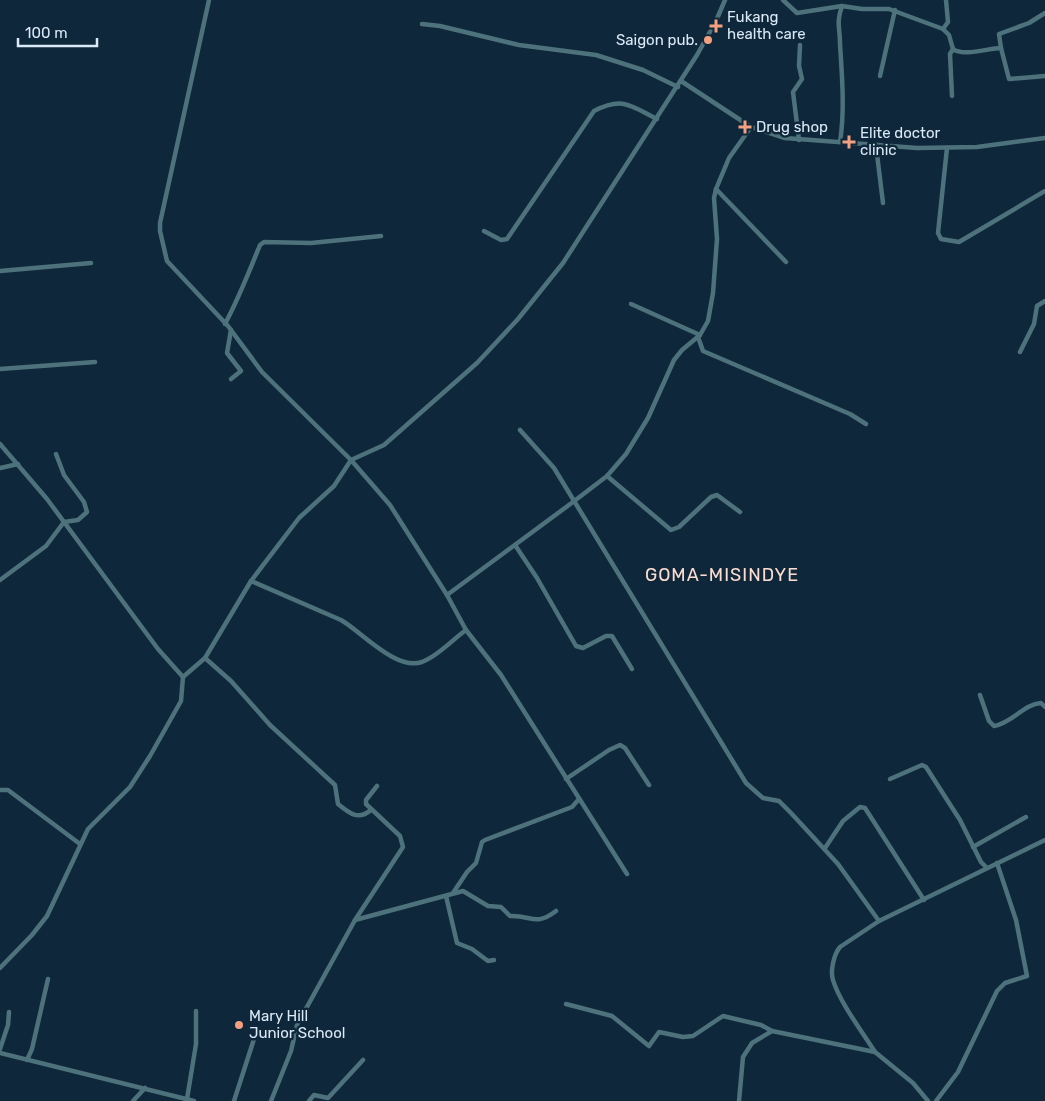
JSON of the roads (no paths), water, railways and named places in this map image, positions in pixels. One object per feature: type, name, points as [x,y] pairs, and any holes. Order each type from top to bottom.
[{"type":"street","points":[[209,0],[160,228],[167,260],[226,324],[268,378],[351,460],[390,505],[447,594],[466,630],[501,675],[627,874]]},
{"type":"street","points":[[0,968],[32,935],[47,916],[88,829],[130,786],[150,756],[181,701],[183,678],[205,658],[251,581],[300,518],[334,486],[351,460],[384,445],[477,363],[498,341],[563,263],[678,87],[716,21],[725,0]]},
{"type":"street","points":[[783,0],[797,13],[842,6],[895,10],[944,29],[958,52],[1001,48]]},
{"type":"street","points":[[944,29],[948,22],[946,0]]},
{"type":"street","points":[[840,142],[842,112],[840,44],[837,29],[842,6]]},
{"type":"street","points":[[880,76],[895,10]]},
{"type":"street","points":[[1045,13],[1022,26],[999,34],[1009,79],[1045,76]]},
{"type":"street","points":[[422,24],[449,28],[519,45],[596,55],[643,70],[678,87]]},
{"type":"street","points":[[799,140],[793,92],[802,79],[799,66],[800,45]]},
{"type":"street","points":[[952,96],[950,54],[954,48]]},
{"type":"street","points":[[681,81],[751,127],[785,138],[876,146],[947,148],[977,148],[1045,138]]},
{"type":"street","points":[[484,231],[501,240],[507,239],[594,111],[602,107],[625,102],[657,119]]},
{"type":"street","points":[[447,594],[574,502],[606,476],[626,454],[648,418],[674,360],[682,350],[699,336],[708,321],[713,293],[717,239],[714,198],[729,158],[751,127]]},
{"type":"street","points":[[876,146],[883,203]]},
{"type":"street","points":[[947,148],[938,233],[941,239],[958,242],[1045,191]]},
{"type":"street","points":[[716,189],[786,262]]},
{"type":"street","points":[[226,324],[241,296],[242,285],[262,243],[324,242],[381,236]]},
{"type":"street","points":[[0,271],[91,263]]},
{"type":"street","points":[[1020,352],[1034,324],[1037,306],[1045,301]]},
{"type":"street","points":[[631,304],[699,336],[703,350],[850,414],[866,424]]},
{"type":"street","points":[[231,330],[227,353],[241,371],[231,378]]},
{"type":"street","points":[[0,369],[95,362]]},
{"type":"street","points":[[520,430],[554,468],[746,783],[763,798],[779,801],[825,848],[879,921]]},
{"type":"street","points":[[0,444],[64,522],[158,649],[183,678]]},
{"type":"street","points":[[0,580],[46,546],[64,522],[78,520],[87,510],[84,502],[64,475],[56,454]]},
{"type":"street","points":[[0,468],[18,464]]},
{"type":"street","points":[[606,476],[671,530],[679,527],[711,497],[717,496],[740,512]]},
{"type":"street","points":[[515,545],[576,646],[583,648],[606,636],[612,636],[632,669]]},
{"type":"street","points":[[251,581],[341,620],[355,628],[385,653],[407,662],[424,661],[466,630]]},
{"type":"street","points":[[205,658],[231,681],[270,725],[335,785],[338,804],[353,815],[363,815],[371,810]]},
{"type":"street","points":[[980,694],[989,720],[994,726],[1000,725],[1032,704],[1044,703]]},
{"type":"street","points":[[566,779],[609,750],[620,745],[625,748],[649,785]]},
{"type":"street","points":[[890,779],[922,765],[926,767],[960,820],[973,847],[987,868]]},
{"type":"street","points":[[271,1101],[291,1050],[297,1025],[355,920],[404,844],[400,836],[366,804],[366,800],[377,786]]},
{"type":"street","points":[[0,790],[8,790],[80,844]]},
{"type":"street","points":[[453,894],[467,872],[476,863],[482,842],[566,809],[576,804],[579,800]]},
{"type":"street","points":[[825,848],[843,821],[860,807],[865,808],[924,900]]},
{"type":"street","points":[[973,847],[1026,818]]},
{"type":"street","points":[[928,1101],[918,1088],[875,1052],[836,989],[832,974],[836,951],[879,921],[1045,840]]},
{"type":"street","points":[[936,1101],[958,1072],[997,991],[1005,983],[1027,976],[1016,920],[997,863]]},
{"type":"street","points":[[355,920],[466,892],[488,906],[502,907],[510,916],[518,916],[529,920],[541,920],[556,911]]},
{"type":"street","points":[[446,896],[457,943],[472,949],[488,961],[494,960]]},
{"type":"street","points":[[27,1060],[32,1049],[48,979]]},
{"type":"street","points":[[566,1004],[612,1016],[649,1046],[659,1032],[683,1037],[693,1036],[723,1016],[761,1025],[772,1031],[875,1052]]},
{"type":"street","points":[[188,1099],[196,1044],[196,1011]]},
{"type":"street","points":[[8,1012],[8,1025],[0,1051],[27,1060],[194,1101]]},
{"type":"street","points":[[739,1101],[743,1058],[752,1043],[772,1031]]},
{"type":"street","points":[[234,1101],[254,1039]]},
{"type":"street","points":[[309,1101],[314,1095],[328,1098],[363,1060]]},
{"type":"street","points":[[133,1101],[145,1088]]},
{"type":"place","name":"Fukang health care","points":[[716,26]]},
{"type":"place","name":"Saigon pub.","points":[[708,40]]},
{"type":"place","name":"Drug shop","points":[[745,127]]},
{"type":"place","name":"Elite doctor clinic","points":[[849,142]]},
{"type":"place","name":"Mary Hill Junior School","points":[[239,1025]]},
{"type":"district","name":"GOMA-MISINDYE","points":[[722,575]]}]
